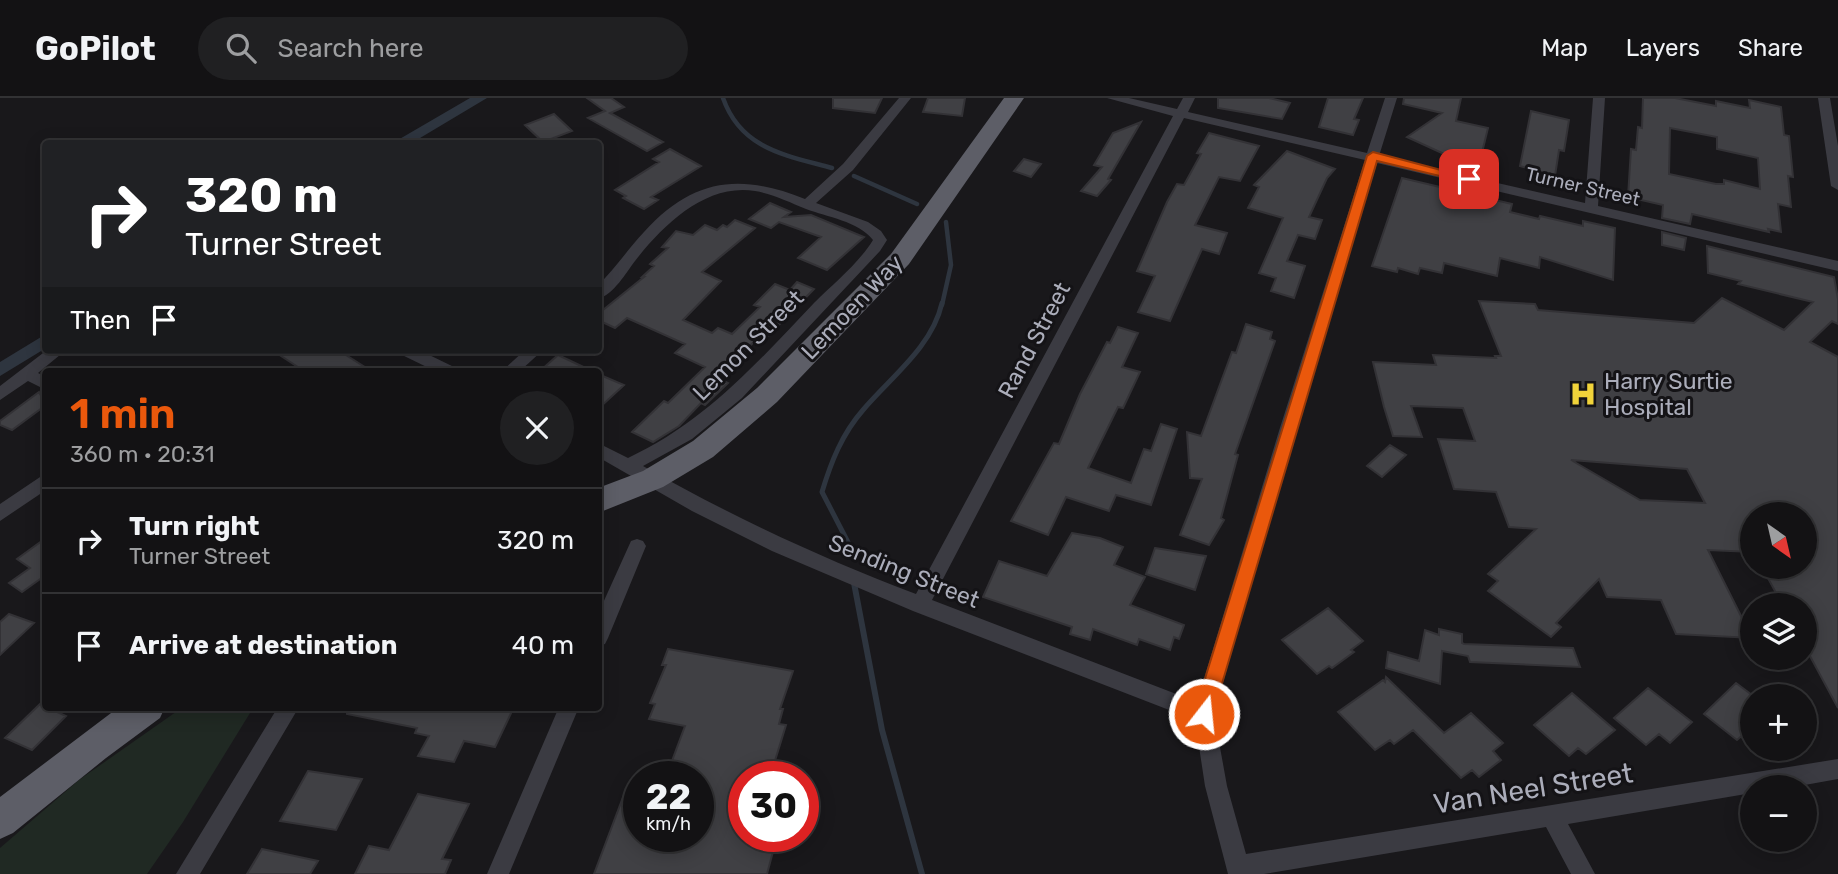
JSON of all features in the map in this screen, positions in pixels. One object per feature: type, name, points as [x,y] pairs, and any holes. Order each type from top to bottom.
[{"type":"highway","name":"Lemoen Way","points":[[602,498],[641,472],[703,449],[767,395],[900,259],[1014,98]]},
{"type":"highway","points":[[0,820],[93,746],[142,711]]},
{"type":"street","points":[[602,291],[613,281],[659,224],[709,191],[733,184],[744,184],[807,204],[848,167],[905,98]]},
{"type":"street","name":"Turner Street","points":[[1113,98],[1185,105],[1373,156],[1838,266]]},
{"type":"street","points":[[1238,870],[1216,786],[1204,714],[1391,98]]},
{"type":"street","points":[[1591,208],[1599,98]]},
{"type":"street","points":[[1824,98],[1838,186]]},
{"type":"street","name":"Rand Street","points":[[919,605],[1185,105]]},
{"type":"street","name":"Lemon Street","points":[[641,472],[656,455],[682,440],[738,390],[876,246],[878,235],[873,230],[807,204]]},
{"type":"street","points":[[0,394],[53,354]]},
{"type":"street","points":[[414,354],[442,368]]},
{"type":"street","points":[[514,368],[530,354]]},
{"type":"street","points":[[27,374],[42,382]]},
{"type":"street","name":"Sending Street","points":[[602,451],[778,546],[919,605],[1204,714]]},
{"type":"street","points":[[0,514],[42,483]]},
{"type":"street","points":[[602,629],[638,546]]},
{"type":"street","points":[[187,874],[287,711]]},
{"type":"street","points":[[498,874],[567,711]]},
{"type":"street","name":"Van Neel Street","points":[[1238,870],[1551,814],[1834,772]]},
{"type":"street","points":[[1551,814],[1584,874]]},
{"type":"shaded area","points":[[177,711],[250,713],[183,822],[147,874],[0,874],[0,848],[79,780]]},
{"type":"building","points":[[587,98],[611,98],[624,107],[610,113],[663,142],[647,151],[588,118],[605,111]]},
{"type":"building","points":[[833,98],[882,98],[875,113],[833,108]]},
{"type":"building","points":[[928,98],[965,98],[962,116],[923,112]]},
{"type":"building","points":[[1218,98],[1269,98],[1290,103],[1282,119],[1218,108]]},
{"type":"building","points":[[1328,98],[1363,98],[1354,119],[1359,120],[1353,135],[1319,127]]},
{"type":"building","points":[[1404,98],[1461,98],[1456,121],[1488,128],[1479,165],[1455,159],[1407,137],[1442,113],[1403,104]]},
{"type":"building","points":[[1643,98],[1675,98],[1716,106],[1716,101],[1750,108],[1749,100],[1781,107],[1784,135],[1789,136],[1793,177],[1788,176],[1791,207],[1778,204],[1781,232],[1768,229],[1769,232],[1692,214],[1690,224],[1662,218],[1663,205],[1628,197],[1631,149],[1636,150],[1638,127],[1642,128]],"holes":[[[1670,128],[1717,137],[1717,149],[1758,158],[1760,189],[1724,180],[1724,184],[1716,184],[1669,174]]]},
{"type":"building","points":[[1531,111],[1569,120],[1564,151],[1559,150],[1555,176],[1520,166]]},
{"type":"building","points":[[554,114],[572,131],[541,140],[525,125]]},
{"type":"building","points":[[1141,122],[1108,179],[1111,180],[1097,196],[1081,191],[1102,167],[1094,165],[1113,133]]},
{"type":"building","points":[[1209,133],[1259,146],[1240,181],[1219,177],[1195,225],[1227,233],[1219,254],[1202,249],[1170,321],[1138,312],[1155,276],[1137,271],[1167,202],[1177,184],[1184,185],[1201,154],[1197,153]]},
{"type":"building","points":[[670,149],[701,166],[651,197],[658,200],[644,209],[623,198],[626,196],[615,190],[659,162],[653,159]]},
{"type":"building","points":[[1287,151],[1335,169],[1327,178],[1309,217],[1322,220],[1315,239],[1298,235],[1287,261],[1305,266],[1294,298],[1271,291],[1276,278],[1259,273],[1283,218],[1248,208],[1259,187],[1254,185]]},
{"type":"building","points":[[1024,159],[1041,164],[1031,177],[1014,171]]},
{"type":"building","points":[[1402,178],[1512,204],[1510,212],[1539,219],[1540,216],[1583,226],[1583,221],[1615,228],[1613,280],[1540,257],[1539,268],[1500,258],[1497,276],[1444,263],[1442,273],[1420,268],[1418,274],[1398,268],[1397,272],[1372,266]]},
{"type":"building","points":[[770,203],[791,212],[784,217],[811,215],[864,237],[827,270],[798,258],[821,237],[779,222],[771,228],[749,219]]},
{"type":"building","points":[[735,220],[755,228],[702,272],[721,281],[683,320],[712,333],[718,328],[732,334],[760,307],[754,305],[775,284],[790,290],[797,282],[814,289],[767,337],[761,335],[717,378],[728,383],[705,405],[701,403],[679,426],[653,442],[632,432],[664,401],[668,403],[705,367],[675,353],[685,344],[627,318],[615,328],[602,322],[602,311],[644,277],[654,266],[650,264],[668,248],[662,247],[676,231],[693,235],[705,225],[717,230],[723,225],[727,227]]},
{"type":"building","points":[[1662,232],[1686,238],[1684,250],[1662,245]]},
{"type":"building","points":[[1707,246],[1834,277],[1838,299],[1838,324],[1832,321],[1810,342],[1838,357],[1838,708],[1817,669],[1817,593],[1776,593],[1768,579],[1817,579],[1817,502],[1740,502],[1740,551],[1708,550],[1740,614],[1740,637],[1676,634],[1661,600],[1607,597],[1599,579],[1556,623],[1561,627],[1551,637],[1488,591],[1498,581],[1488,574],[1536,529],[1509,527],[1496,492],[1454,489],[1438,439],[1475,441],[1463,408],[1411,406],[1422,437],[1393,436],[1373,362],[1436,365],[1433,355],[1501,356],[1479,301],[1535,304],[1538,310],[1694,323],[1722,298],[1784,330],[1813,302],[1738,284],[1741,281],[1708,273]],"holes":[[[1571,460],[1687,469],[1705,503],[1640,500]]]},
{"type":"building","points":[[1246,324],[1272,332],[1270,339],[1275,341],[1235,454],[1238,455],[1221,518],[1224,520],[1209,545],[1180,535],[1202,479],[1190,478],[1187,432],[1201,436],[1232,352],[1236,353]]},
{"type":"building","points":[[1118,327],[1138,333],[1122,367],[1140,372],[1123,408],[1118,407],[1088,468],[1131,483],[1144,449],[1151,451],[1161,424],[1177,429],[1151,505],[1116,495],[1109,511],[1066,497],[1048,535],[1011,521],[1054,443],[1059,444],[1080,394],[1107,342],[1110,343]]},
{"type":"building","points":[[278,354],[344,354],[366,368],[299,368]]},
{"type":"building","points":[[558,355],[586,368],[543,368]]},
{"type":"building","points":[[602,376],[624,385],[602,405]]},
{"type":"building","points":[[39,392],[42,408],[12,430],[0,425],[0,421]]},
{"type":"building","points":[[1390,445],[1406,455],[1382,477],[1367,466]]},
{"type":"building","points":[[1072,533],[1100,538],[1123,547],[1114,565],[1145,577],[1130,605],[1184,625],[1179,639],[1174,637],[1170,650],[1139,639],[1137,645],[1093,629],[1090,640],[1070,634],[1072,627],[983,597],[999,561],[1047,576]]},
{"type":"building","points":[[42,541],[42,578],[22,592],[9,583],[30,568],[17,559]]},
{"type":"building","points":[[1155,548],[1206,556],[1195,590],[1146,574]]},
{"type":"building","points":[[1328,608],[1363,641],[1351,650],[1354,652],[1332,668],[1329,666],[1317,674],[1282,640]]},
{"type":"building","points":[[9,614],[34,623],[0,655],[0,622]]},
{"type":"building","points":[[1439,629],[1462,634],[1464,644],[1573,648],[1580,667],[1470,662],[1468,656],[1442,651],[1440,684],[1386,668],[1388,652],[1419,661],[1425,630],[1439,635]]},
{"type":"building","points":[[668,649],[793,671],[780,709],[783,709],[779,724],[786,725],[775,761],[728,761],[728,852],[773,852],[767,874],[594,874],[623,797],[623,852],[714,852],[714,761],[672,761],[685,726],[649,719],[655,704],[650,703],[666,665],[662,665]]},
{"type":"building","points":[[1386,677],[1444,733],[1471,713],[1503,743],[1493,751],[1501,760],[1479,777],[1472,770],[1461,778],[1413,730],[1394,744],[1390,740],[1375,750],[1338,712],[1383,680],[1385,682]]},
{"type":"building","points":[[1736,683],[1740,686],[1740,737],[1737,740],[1704,714]]},
{"type":"building","points":[[1648,688],[1692,722],[1670,743],[1659,734],[1646,745],[1614,718]]},
{"type":"building","points":[[1572,693],[1615,730],[1586,754],[1578,748],[1569,756],[1534,725]]},
{"type":"building","points":[[40,704],[42,711],[55,711],[66,716],[32,750],[5,738]]},
{"type":"building","points":[[347,711],[512,711],[495,747],[464,741],[454,762],[418,756],[429,736],[415,733],[417,728],[347,714]]},
{"type":"building","points":[[308,771],[362,779],[336,830],[280,821]]},
{"type":"building","points":[[418,794],[469,804],[442,859],[451,860],[445,874],[355,874],[369,846],[389,850]]},
{"type":"building","points":[[262,849],[318,861],[310,874],[247,874]]},
{"type":"waterway","points":[[406,140],[480,98]]},
{"type":"waterway","points":[[723,98],[741,129],[753,139],[782,154],[832,168]]},
{"type":"waterway","points":[[854,176],[917,204]]},
{"type":"waterway","points":[[942,305],[951,265],[946,222]]},
{"type":"waterway","points":[[852,550],[822,492],[829,470],[843,439],[856,419],[909,361],[929,334],[942,303]]},
{"type":"waterway","points":[[0,370],[42,343]]},
{"type":"waterway","points":[[854,583],[882,730],[922,874]]},
{"type":"place","name":"Harry Surtie Hospital","points":[[1583,394]]},
{"type":"route","points":[[1204,714],[1287,431],[1373,156],[1469,179]]}]
